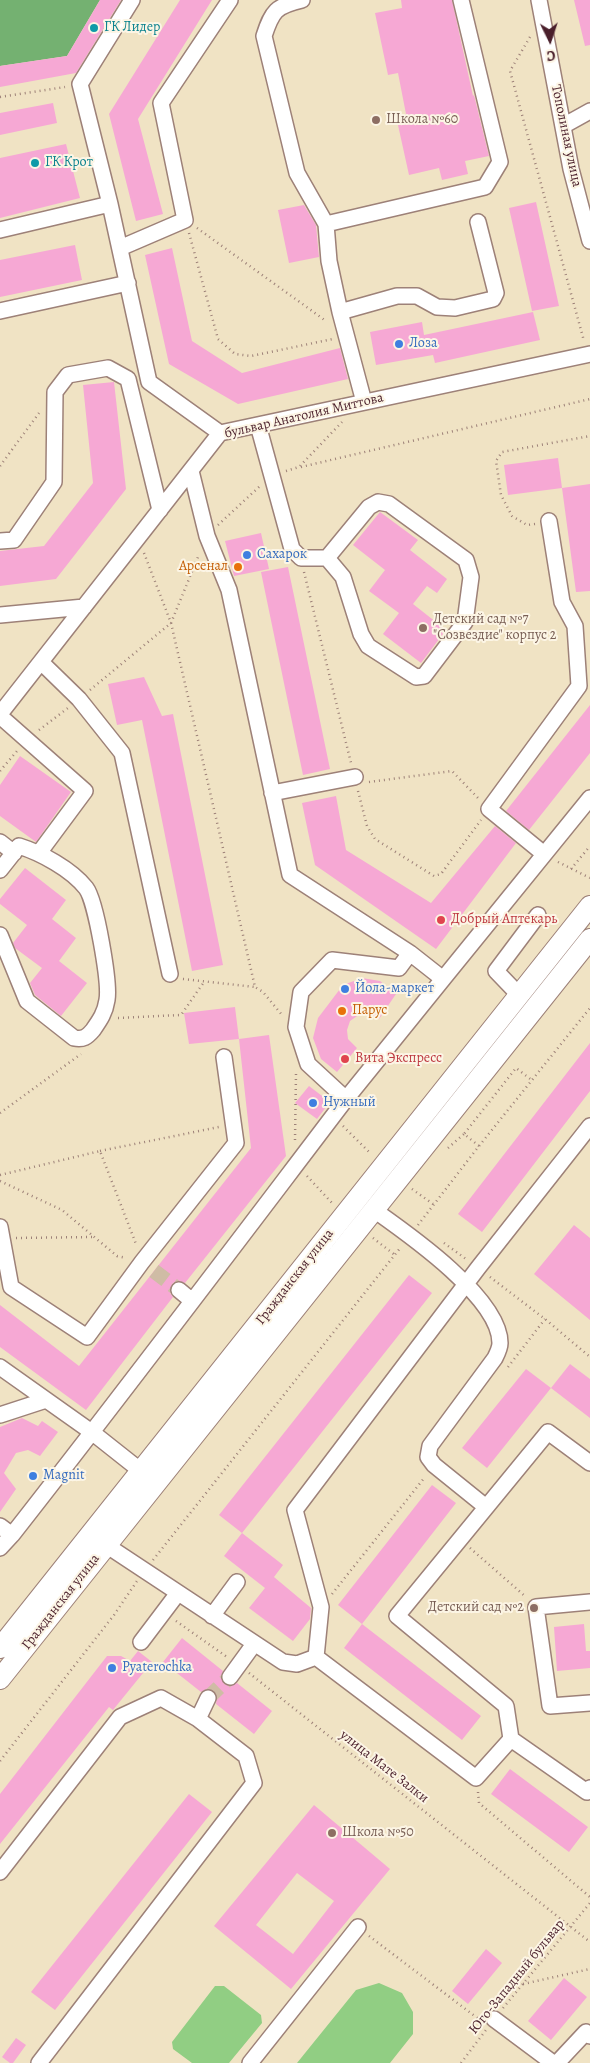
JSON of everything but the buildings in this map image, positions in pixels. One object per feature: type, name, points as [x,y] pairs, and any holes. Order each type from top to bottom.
[{"type":"main road","name":"Гражданская улица","points":[[0,1648],[590,906]]},
{"type":"main road","name":"Гражданская улица","points":[[0,1679],[590,939]]},
{"type":"main road","points":[[358,1198],[374,1210]]},
{"type":"street","points":[[132,0],[80,84],[110,204],[148,382],[220,433]]},
{"type":"street","points":[[120,248],[185,220],[161,103],[230,0]]},
{"type":"street","points":[[302,0],[283,4],[271,15],[264,36],[297,172],[326,224],[329,261],[340,312],[364,402]]},
{"type":"street","points":[[326,224],[485,187],[500,162],[461,0]]},
{"type":"street","name":"Тополиная улица","points":[[539,0],[571,169],[589,236]]},
{"type":"street","points":[[563,126],[590,111]]},
{"type":"street","points":[[0,230],[110,204]]},
{"type":"street","points":[[340,312],[397,296],[417,296],[437,307],[455,308],[493,299],[496,293],[478,222]]},
{"type":"street","points":[[0,311],[128,283]]},
{"type":"street","name":"бульвар Анатолия Миттова","points":[[0,715],[220,433],[589,354]]},
{"type":"street","points":[[0,541],[14,540],[54,482],[55,392],[68,375],[108,368],[128,380],[160,510]]},
{"type":"street","points":[[258,425],[292,549],[301,558],[327,558],[343,577],[361,634],[368,646],[416,677],[424,676],[465,622],[471,577],[466,560],[390,504],[378,502],[369,507],[327,558]]},
{"type":"street","points":[[191,471],[207,536],[229,590],[290,875],[410,953],[443,979]]},
{"type":"street","points":[[544,854],[489,809],[579,686],[575,626],[562,602],[550,521]]},
{"type":"street","points":[[0,616],[84,607]]},
{"type":"street","points":[[41,662],[79,699],[122,753],[170,974]]},
{"type":"street","points":[[0,715],[85,791],[39,853]]},
{"type":"street","points":[[272,793],[356,781]]},
{"type":"street","points":[[0,1548],[6,1531],[92,1433],[191,1300],[346,1099],[590,798]]},
{"type":"street","points":[[0,842],[14,853]]},
{"type":"street","points":[[0,870],[19,846],[39,853],[74,877],[86,889],[92,902],[108,982],[108,999],[104,1016],[87,1037],[80,1040],[74,1038],[26,1001],[0,935]]},
{"type":"street","points":[[520,996],[496,971],[538,915]]},
{"type":"street","points":[[346,1099],[308,1064],[296,1027],[301,992],[332,960],[399,968],[410,953]]},
{"type":"street","points":[[1,1233],[11,1288],[87,1337],[148,1266],[236,1143],[224,1057]]},
{"type":"street","points":[[316,1657],[322,1607],[295,1510],[478,1268],[590,1126]]},
{"type":"street","points":[[374,1210],[410,1236],[466,1284],[496,1328],[500,1344],[495,1358],[430,1446],[428,1457],[434,1465],[486,1507]]},
{"type":"street","points":[[179,1290],[191,1300]]},
{"type":"street","points":[[0,1367],[92,1433],[141,1472]]},
{"type":"street","points":[[0,1415],[46,1400]]},
{"type":"street","points":[[590,1463],[548,1432],[397,1616],[506,1706],[511,1739],[587,1792],[590,1788]]},
{"type":"street","points":[[106,1545],[283,1662],[297,1664],[316,1657]]},
{"type":"street","points":[[212,1616],[237,1582]]},
{"type":"street","points":[[142,1642],[178,1593]]},
{"type":"street","points":[[590,1602],[536,1607],[550,1706],[590,1703]]},
{"type":"street","points":[[234,1671],[254,1644]]},
{"type":"street","points":[[316,1657],[476,1778],[511,1739]]},
{"type":"street","points":[[0,1872],[120,1718],[161,1698],[198,1719],[246,1756],[254,1783],[39,2063]]},
{"type":"street","points":[[198,1719],[208,1698]]},
{"type":"street","points":[[250,2063],[358,1927]]},
{"type":"street","points":[[492,2023],[555,2063],[586,2032],[590,2036]]},
{"type":"path","points":[[543,16],[510,71],[589,354]]},
{"type":"path","points":[[0,97],[80,84]]},
{"type":"path","points":[[185,220],[218,339],[235,354],[251,356],[347,336]]},
{"type":"path","points":[[185,220],[347,336]]},
{"type":"path","points":[[0,466],[55,392]]},
{"type":"path","points":[[0,771],[26,740],[171,623],[207,536],[272,475],[299,467],[590,399]]},
{"type":"path","points":[[299,467],[343,423],[340,407]]},
{"type":"path","points":[[550,521],[527,525],[512,516],[501,495],[496,461],[502,452],[590,436]]},
{"type":"path","points":[[138,538],[171,623],[255,987]]},
{"type":"path","points":[[301,558],[367,826],[375,839],[434,876],[442,874],[489,809],[452,771],[356,781]]},
{"type":"path","points":[[571,869],[590,846]]},
{"type":"path","points":[[544,854],[590,878]]},
{"type":"path","points":[[170,974],[184,980],[255,987],[263,992],[288,1022]]},
{"type":"path","points":[[104,1016],[114,1018],[182,1014],[204,982]]},
{"type":"path","points":[[414,1230],[590,1008]]},
{"type":"path","points":[[0,1112],[86,1050],[87,1037]]},
{"type":"path","points":[[294,1064],[296,1164],[336,1208]]},
{"type":"path","points":[[441,1153],[464,1134],[516,1068],[533,1081]]},
{"type":"path","points":[[333,1116],[375,1158]]},
{"type":"path","points":[[0,1175],[100,1151],[233,1124]]},
{"type":"path","points":[[464,1134],[479,1146]]},
{"type":"path","points":[[100,1151],[148,1266]]},
{"type":"path","points":[[0,1182],[62,1210],[117,1256],[148,1266]]},
{"type":"path","points":[[410,1187],[433,1204]]},
{"type":"path","points":[[1,1233],[94,1237]]},
{"type":"path","points":[[368,1234],[395,1255]]},
{"type":"path","points":[[149,1565],[406,1240]]},
{"type":"path","points":[[441,1240],[545,1319],[590,1357]]},
{"type":"path","points":[[460,1539],[536,1607]]},
{"type":"path","points":[[0,1761],[114,1616],[140,1577]]},
{"type":"path","name":"улица Мате Залки","points":[[164,1612],[234,1671],[590,1942]]},
{"type":"path","points":[[476,1778],[479,1803],[590,1897]]},
{"type":"path","name":"Юго-Западный бульвар","points":[[460,2063],[590,1903]]},
{"type":"path","points":[[358,1927],[492,2023]]},
{"type":"path","points":[[523,1984],[590,1969]]},
{"type":"green space","points":[[0,0],[100,0],[67,56],[0,66]]},
{"type":"green space","points":[[379,1983],[402,1993],[413,2012],[413,2034],[390,2063],[297,2063],[356,1990]]},
{"type":"green space","points":[[215,1986],[224,1986],[261,2015],[262,2023],[229,2063],[192,2063],[173,2049],[172,2042]]},
{"type":"tunnel","points":[[154,1271],[179,1290]]},
{"type":"tunnel","points":[[208,1698],[230,1677]]},
{"type":"place","name":"ГК Лидер","points":[[94,28]]},
{"type":"place","name":"Школа №60","points":[[376,120]]},
{"type":"place","name":"ГК Крот","points":[[35,163]]},
{"type":"place","name":"Лоза","points":[[399,344]]},
{"type":"place","name":"Сахарок","points":[[247,555]]},
{"type":"place","name":"Арсенал","points":[[238,567]]},
{"type":"place","name":"Детский сад №7 \"Созвездие\" корпус 2","points":[[423,628]]},
{"type":"place","name":"Добрый Аптекарь","points":[[441,920]]},
{"type":"place","name":"Йола-маркет","points":[[345,989]]},
{"type":"place","name":"Парус","points":[[342,1011]]},
{"type":"place","name":"Вита Экспресс","points":[[345,1059]]},
{"type":"place","name":"Нужный","points":[[313,1103]]},
{"type":"place","name":"Magnit","points":[[33,1476]]},
{"type":"place","name":"Детский сад №2","points":[[534,1608]]},
{"type":"place","name":"Pyaterochka","points":[[112,1668]]},
{"type":"place","name":"Школа №50","points":[[332,1833]]}]
